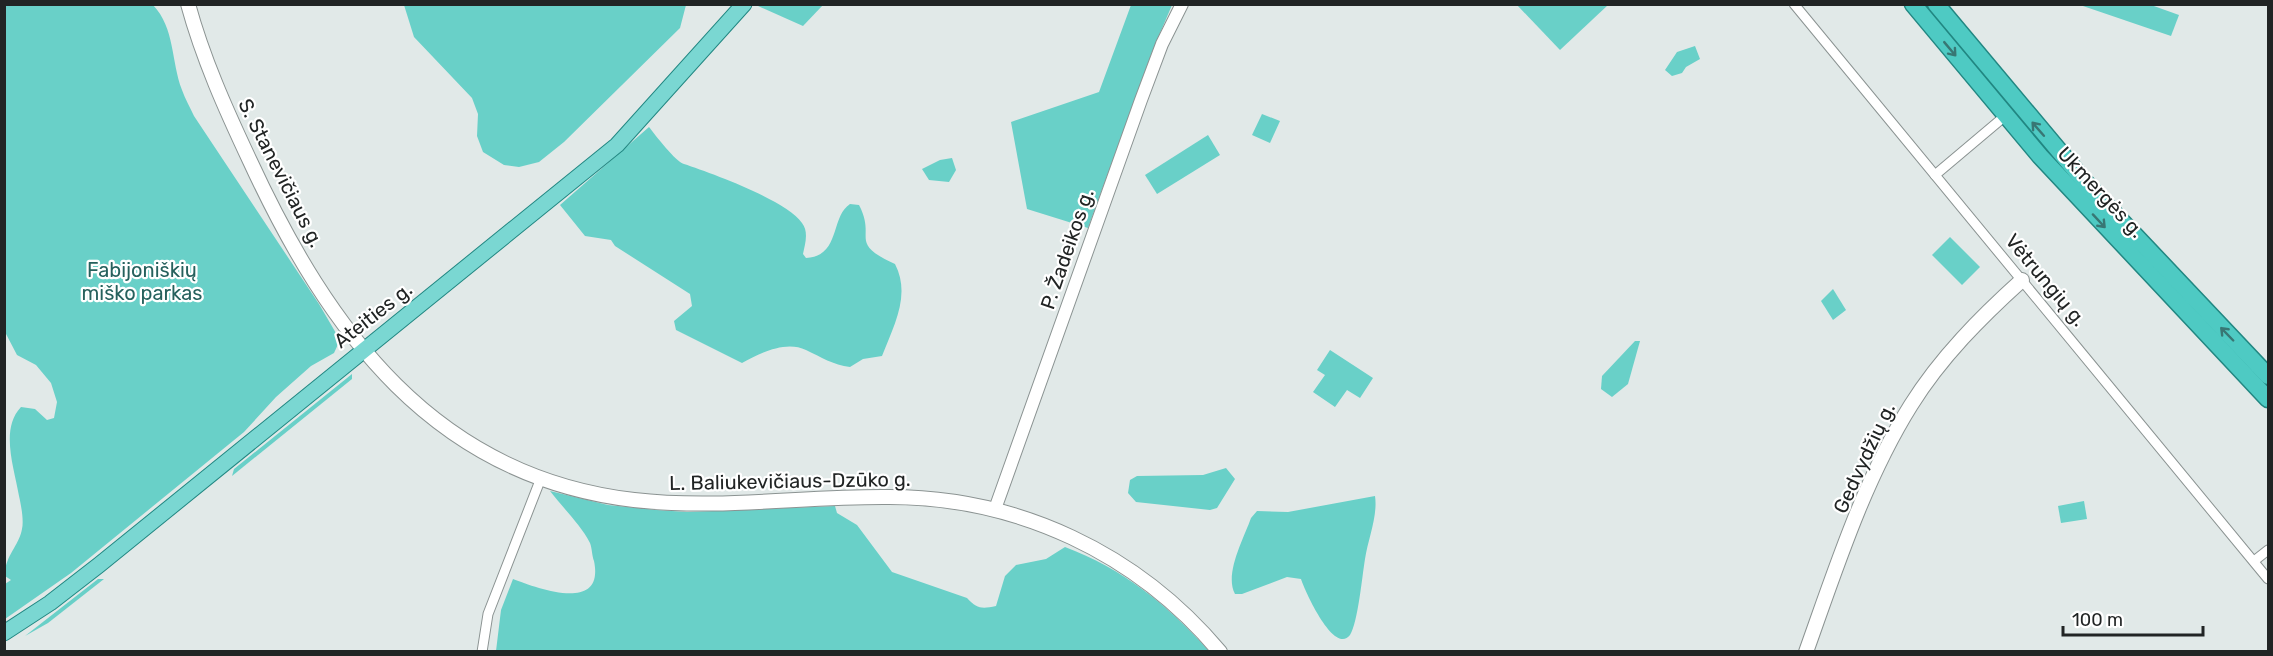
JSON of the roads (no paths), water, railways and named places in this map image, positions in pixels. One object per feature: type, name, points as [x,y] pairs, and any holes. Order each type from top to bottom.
[{"type":"highway","name":"Ukmergės g.","points":[[1913,4],[2005,116],[2066,172],[2268,376]]},
{"type":"highway","name":"Ukmergės g.","points":[[1936,4],[2066,172],[2268,399]]},
{"type":"main road","name":"S. Stanevičiaus g.","points":[[188,4],[209,68],[271,204],[322,292],[361,350]]},
{"type":"main road","name":"Ateities g.","points":[[4,633],[50,603],[91,571],[361,350],[617,145],[744,4]]},
{"type":"main road","name":"Gedvydžių g.","points":[[1806,651],[1868,488],[1895,432],[1927,381],[1949,354],[1981,318],[2022,279]]},
{"type":"main road","name":"L. Baliukevičiaus-Dzūko g.","points":[[361,350],[385,376],[449,431],[487,453],[541,478],[596,494],[661,503],[888,497],[949,500],[995,509],[1061,531],[1106,555],[1152,586],[1195,624],[1220,651]]},
{"type":"street","name":"P. Žadeikos g.","points":[[995,509],[1141,100],[1162,44],[1182,4]]},
{"type":"street","name":"Vėtrungių g.","points":[[1794,4],[2268,579]]},
{"type":"street","points":[[1935,175],[2005,116]]},
{"type":"street","points":[[482,651],[488,614],[541,478]]},
{"type":"street","points":[[2254,561],[2268,550]]},
{"type":"park label","name":"Fabijoniškių miško parkas","points":[[142,282]]}]
